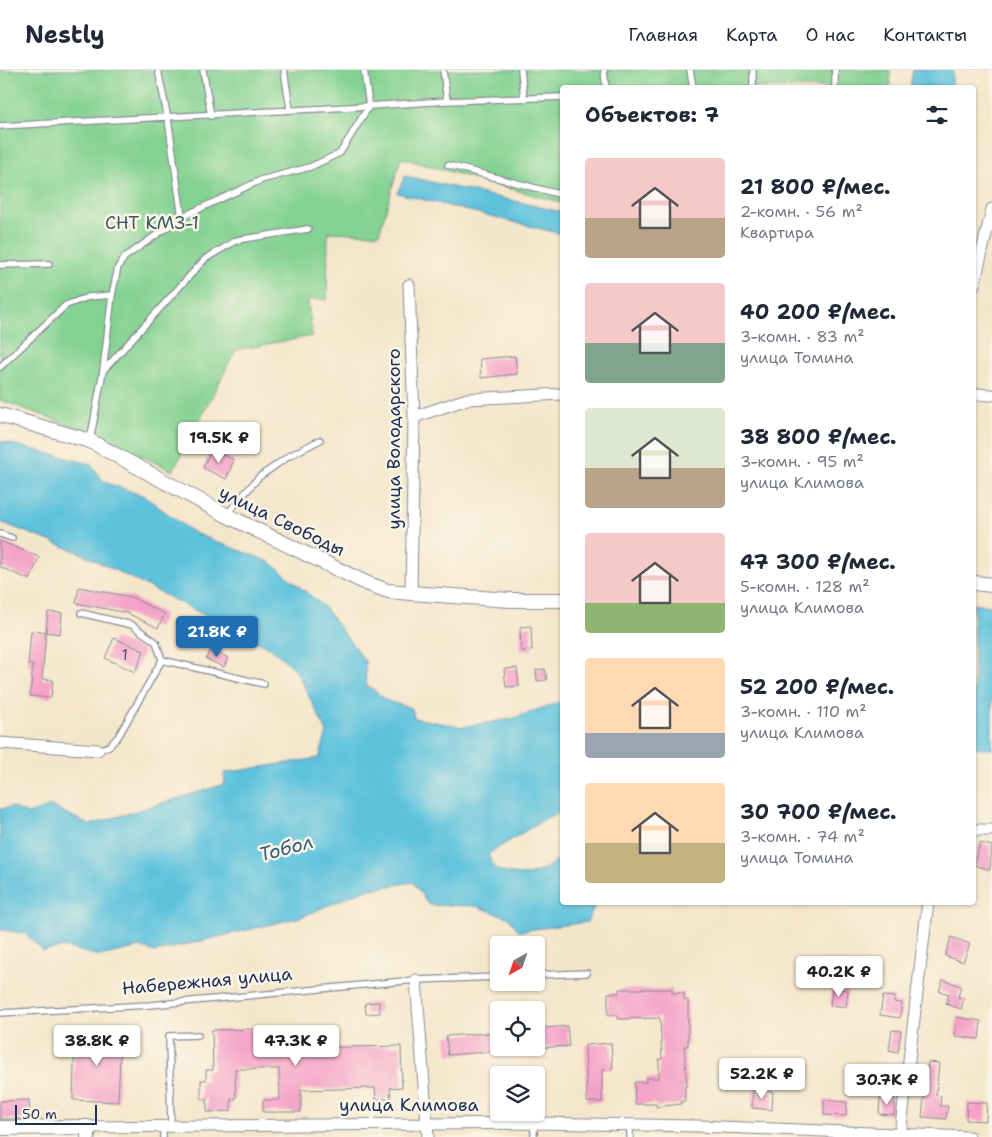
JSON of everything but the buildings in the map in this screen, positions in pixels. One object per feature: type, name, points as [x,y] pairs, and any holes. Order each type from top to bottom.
[{"type":"street","points":[[976,277],[992,209]]},
{"type":"street","name":"улица Володарского","points":[[410,286],[414,417],[411,593]]},
{"type":"street","points":[[414,417],[467,399],[560,394]]},
{"type":"street","points":[[976,394],[992,395]]},
{"type":"street","name":"улица Свободы","points":[[0,415],[90,441],[226,515],[366,583],[388,590],[411,593],[510,600],[560,600]]},
{"type":"street","points":[[976,583],[992,585]]},
{"type":"street","points":[[0,743],[98,750]]},
{"type":"street","points":[[976,830],[992,830]]},
{"type":"street","points":[[900,1136],[928,905]]},
{"type":"street","points":[[416,980],[428,1137]]},
{"type":"street","name":"улица Климова","points":[[0,1128],[88,1132],[427,1123],[534,1123],[630,1125],[698,1132],[969,1137]]},
{"type":"lane","points":[[158,70],[168,118],[182,217]]},
{"type":"lane","points":[[203,70],[211,116]]},
{"type":"lane","points":[[284,70],[290,110]]},
{"type":"lane","points":[[90,441],[103,371],[112,295],[118,267],[125,256],[182,217],[261,180],[310,167],[340,153],[369,106],[364,70]]},
{"type":"lane","points":[[443,70],[447,101]]},
{"type":"lane","points":[[521,70],[524,98]]},
{"type":"lane","points":[[604,70],[606,85]]},
{"type":"lane","points":[[690,70],[692,85]]},
{"type":"lane","points":[[753,70],[753,85]]},
{"type":"lane","points":[[834,85],[835,70]]},
{"type":"lane","points":[[0,126],[211,116],[447,101],[560,97]]},
{"type":"lane","points":[[448,165],[560,194]]},
{"type":"lane","points":[[103,371],[205,259],[237,240],[308,229]]},
{"type":"lane","points":[[0,265],[49,264]]},
{"type":"lane","points":[[0,367],[66,305],[88,297],[112,295]]},
{"type":"lane","points":[[226,515],[259,477],[289,456],[320,440]]},
{"type":"lane","points":[[0,534],[12,538]]},
{"type":"lane","points":[[81,613],[132,625],[156,642],[162,660],[118,738],[109,746],[98,750]]},
{"type":"lane","points":[[162,660],[264,684]]},
{"type":"lane","points":[[545,975],[587,973]]},
{"type":"lane","name":"Набережная улица","points":[[0,1012],[150,1005],[416,980],[490,976]]},
{"type":"lane","points":[[166,1129],[169,1036],[198,1035]]},
{"type":"lane","points":[[534,1123],[534,1137]]},
{"type":"lane","points":[[630,1125],[630,1137]]},
{"type":"green space","name":"СНТ КМЗ-1","points":[[0,70],[890,70],[890,85],[560,85],[560,202],[401,158],[379,234],[328,232],[327,300],[308,299],[312,336],[236,350],[173,471],[98,435],[0,400]]},
{"type":"water","points":[[913,70],[953,70],[952,85],[910,85]]},
{"type":"water","points":[[405,176],[560,212],[560,234],[397,193]]},
{"type":"water","name":"Тобол","points":[[0,441],[91,464],[104,482],[144,496],[194,533],[270,562],[323,606],[365,661],[366,684],[387,701],[412,708],[414,718],[462,727],[511,719],[560,702],[560,813],[548,817],[488,854],[494,868],[522,875],[539,872],[547,868],[560,856],[560,905],[595,905],[587,922],[519,931],[509,918],[476,906],[429,905],[413,882],[364,890],[301,917],[155,952],[140,947],[99,956],[64,947],[43,951],[25,933],[0,930],[0,809],[11,807],[28,814],[51,806],[90,825],[225,784],[224,773],[319,758],[327,732],[295,669],[272,649],[81,553],[0,522]]},
{"type":"water","points":[[976,603],[992,606],[992,749],[976,747]]}]
